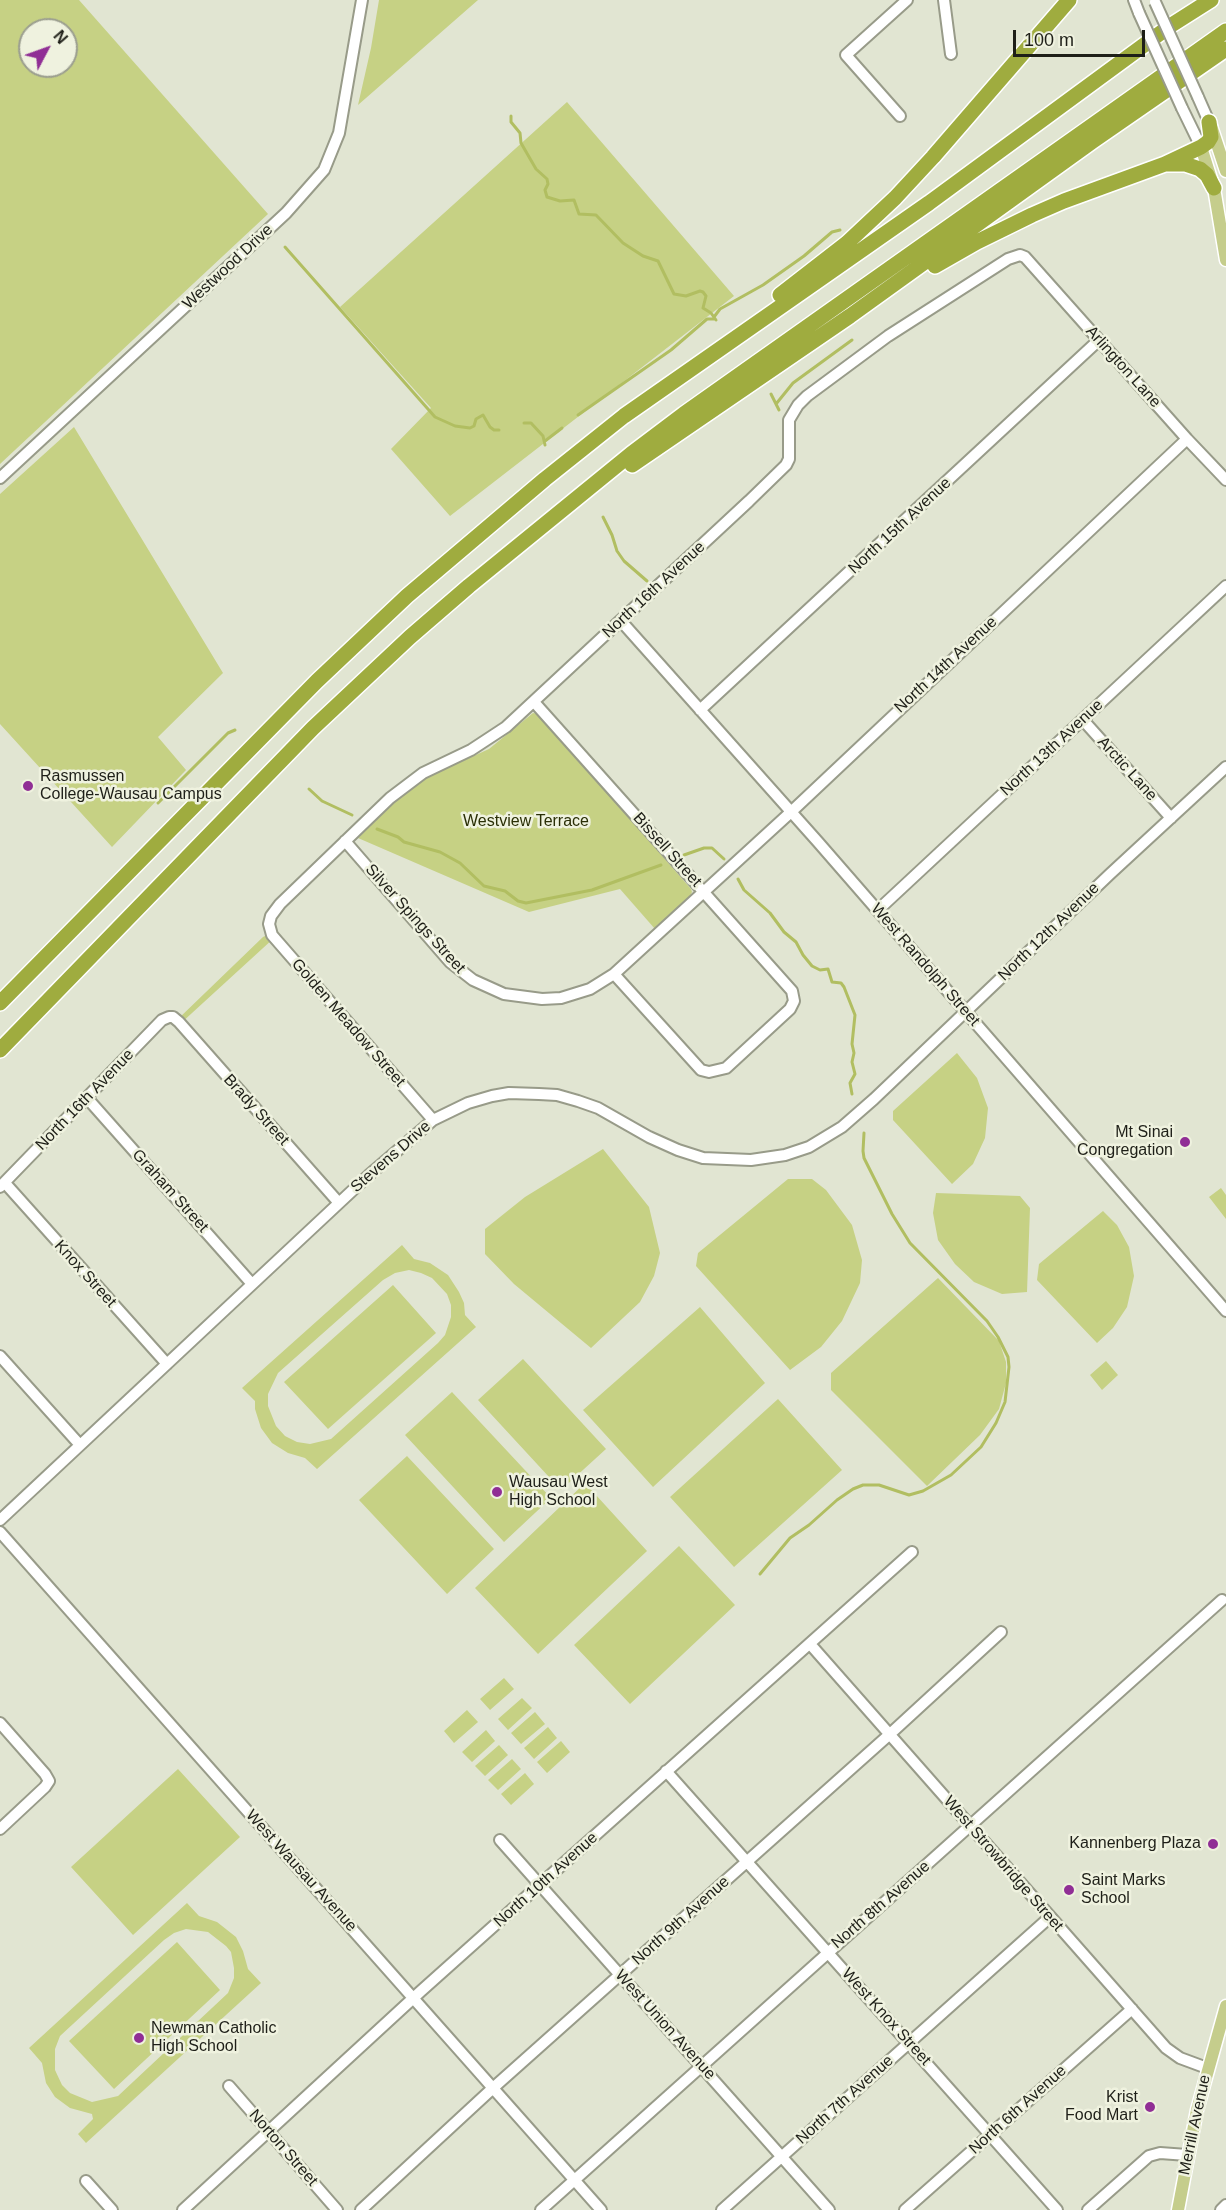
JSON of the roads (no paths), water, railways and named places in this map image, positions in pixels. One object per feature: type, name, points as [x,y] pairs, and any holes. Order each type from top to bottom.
[{"type":"highway","points":[[0,1003],[263,734],[365,635],[501,515],[624,416],[827,259],[869,223],[933,157],[1069,0]]},
{"type":"highway","points":[[1170,26],[1201,0]]},
{"type":"highway","points":[[624,416],[928,203],[1170,26],[1211,0]]},
{"type":"highway","points":[[0,1050],[338,704],[448,604],[684,414],[1226,31]]},
{"type":"highway","points":[[545,524],[850,316],[1093,141],[1226,49]]},
{"type":"highway","points":[[850,316],[953,255],[997,232],[1064,201],[1166,164],[1201,147],[1208,142],[1210,137],[1209,122]]},
{"type":"highway","points":[[1166,164],[1185,164],[1200,169],[1207,175],[1214,188]]},
{"type":"main road","points":[[1209,122],[1226,171]]},
{"type":"main road","points":[[1201,147],[1214,188],[1226,260]]},
{"type":"main road","name":"Merrill Avenue","points":[[1178,2210],[1207,2068],[1226,2006]]},
{"type":"street","name":"Westwood Drive","points":[[0,478],[286,213],[324,170],[339,133],[362,0]]},
{"type":"street","points":[[900,116],[846,55],[907,0]]},
{"type":"street","points":[[944,0],[951,54]]},
{"type":"street","points":[[1134,0],[1201,147]]},
{"type":"street","points":[[1155,1],[1209,122]]},
{"type":"street","name":"Arlington Lane","points":[[1020,255],[1025,257],[1226,480]]},
{"type":"street","name":"North 16th Avenue","points":[[269,924],[271,916],[280,904],[404,785],[483,743],[506,727],[786,465],[789,459],[789,420],[807,396],[888,336],[1008,259],[1020,255]]},
{"type":"street","name":"North 15th Avenue","points":[[700,710],[760,657],[1098,340]]},
{"type":"street","name":"North 14th Avenue","points":[[704,891],[1187,439]]},
{"type":"street","name":"North 13th Avenue","points":[[878,910],[1226,586]]},
{"type":"street","name":"West Randolph Street","points":[[621,621],[878,910],[1226,1311]]},
{"type":"street","name":"Bissell Street","points":[[534,702],[792,991],[794,1000],[790,1009],[726,1068],[709,1072],[701,1070],[614,974]]},
{"type":"street","name":"Arctic Lane","points":[[1083,720],[1171,818]]},
{"type":"street","name":"North 12th Avenue","points":[[874,1099],[1226,767]]},
{"type":"street","name":"Silver Spings Street","points":[[345,841],[450,962],[486,987],[517,997],[550,999],[590,989],[614,974],[704,891]]},
{"type":"street","name":"Golden Meadow Street","points":[[269,924],[272,935],[433,1120]]},
{"type":"street","name":"North 16th Avenue","points":[[2,1185],[162,1020],[173,1017]]},
{"type":"street","name":"Brady Street","points":[[173,1017],[339,1203]]},
{"type":"street","name":"Stevens Drive","points":[[0,1520],[339,1203],[433,1120],[468,1102],[492,1096],[525,1093],[557,1095],[597,1108],[649,1137],[678,1150],[704,1158],[739,1161],[785,1155],[809,1146],[842,1127],[874,1099]]},
{"type":"street","name":"Graham Street","points":[[87,1098],[252,1284]]},
{"type":"street","name":"Knox Street","points":[[2,1185],[167,1364]]},
{"type":"street","points":[[0,1356],[80,1445]]},
{"type":"street","name":"West Wausau Avenue","points":[[0,1532],[601,2210]]},
{"type":"street","name":"North 10th Avenue","points":[[183,2210],[413,1998],[912,1552]]},
{"type":"street","name":"North 8th Avenue","points":[[541,2210],[1222,1600]]},
{"type":"street","name":"North 9th Avenue","points":[[361,2210],[493,2088],[1001,1632]]},
{"type":"street","name":"West Strowbridge Street","points":[[810,1644],[1172,2053],[1190,2063],[1207,2068]]},
{"type":"street","points":[[0,1723],[49,1781],[0,1829]]},
{"type":"street","name":"West Knox Street","points":[[666,1771],[1057,2210]]},
{"type":"street","name":"West Union Avenue","points":[[500,1840],[830,2210]]},
{"type":"street","name":"North 7th Avenue","points":[[722,2210],[1050,1917]]},
{"type":"street","name":"North 6th Avenue","points":[[905,2210],[1132,2009]]},
{"type":"street","name":"Norton Street","points":[[229,2086],[337,2210]]},
{"type":"street","points":[[1088,2210],[1146,2158],[1160,2153],[1188,2155]]},
{"type":"street","points":[[86,2181],[112,2210]]},
{"type":"street","points":[[1221,2210],[1226,2205]]},
{"type":"waterway","points":[[511,116],[511,122],[520,133],[521,143],[536,169],[547,179],[548,184],[545,190],[547,197],[560,201],[574,200],[579,214],[596,215],[623,243],[643,256],[658,261],[674,294],[686,296],[703,292],[706,296],[703,308],[716,320]]},
{"type":"waterway","points":[[714,317],[720,309],[763,285],[804,256],[832,232],[840,230]]},
{"type":"waterway","points":[[285,247],[435,417],[455,426],[470,428],[474,426],[476,419],[483,415],[490,427],[499,430]]},
{"type":"waterway","points":[[578,415],[671,350],[707,319],[714,319]]},
{"type":"waterway","points":[[776,404],[793,383],[852,340]]},
{"type":"waterway","points":[[771,394],[779,410]]},
{"type":"waterway","points":[[524,423],[531,423],[543,436],[545,445]]},
{"type":"waterway","points":[[545,441],[562,428]]},
{"type":"waterway","points":[[603,517],[617,551],[624,561],[647,581]]},
{"type":"waterway","points":[[158,803],[228,733],[235,730]]},
{"type":"waterway","points":[[309,789],[322,801],[352,815]]},
{"type":"waterway","points":[[377,829],[398,837],[404,842],[440,852],[460,863],[484,886],[505,891],[518,901],[526,903],[592,890],[661,865]]},
{"type":"waterway","points":[[684,855],[704,848],[712,848],[724,859]]},
{"type":"waterway","points":[[738,879],[744,890],[770,913],[784,932],[796,942],[812,966],[820,970],[828,969],[832,982],[841,983],[844,987],[855,1015],[852,1044],[855,1074],[850,1083],[852,1094]]},
{"type":"waterway","points":[[760,1574],[790,1538],[853,1489],[863,1485],[879,1485],[909,1495],[923,1491],[951,1475],[981,1447],[996,1423],[1005,1402],[1008,1357],[998,1337],[987,1321],[910,1243],[892,1214],[864,1158],[864,1133]]},
{"type":"place","name":"Rasmussen College-Wausau Campus","points":[[28,786]]},
{"type":"place","name":"Mt Sinai Congregation","points":[[1185,1142]]},
{"type":"place","name":"Wausau West High School","points":[[497,1492]]},
{"type":"place","name":"Kannenberg Plaza","points":[[1213,1844]]},
{"type":"place","name":"Saint Marks School","points":[[1069,1890]]},
{"type":"place","name":"Newman Catholic High School","points":[[139,2038]]},
{"type":"place","name":"Krist Food Mart","points":[[1150,2107]]},
{"type":"park label","name":"Westview Terrace","points":[[526,822]]}]
